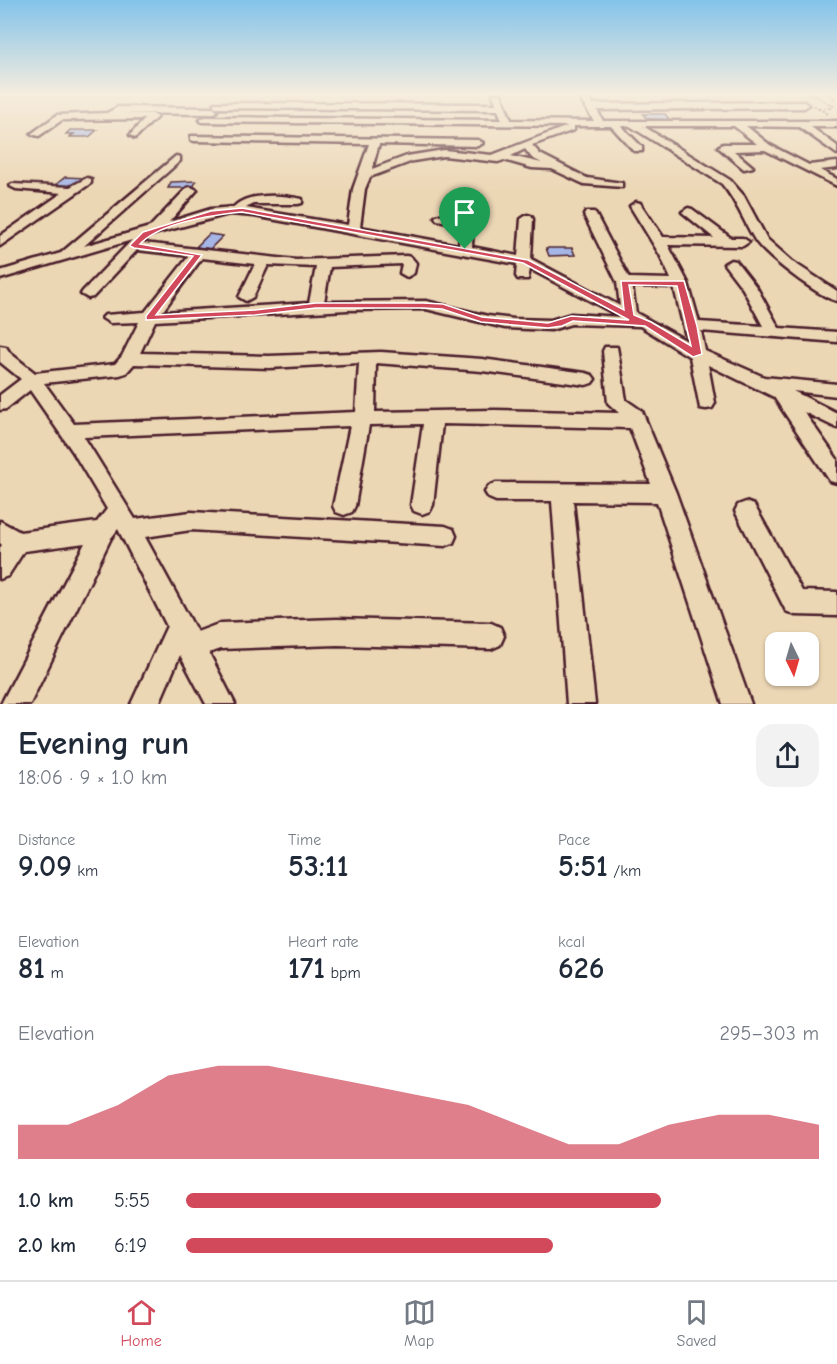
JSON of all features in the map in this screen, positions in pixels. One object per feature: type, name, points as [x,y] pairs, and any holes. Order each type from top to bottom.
[{"type":"street","points":[[36,134],[46,127]]},
{"type":"street","points":[[135,135],[143,127]]},
{"type":"street","points":[[201,127],[194,138],[374,144],[478,142]]},
{"type":"street","points":[[365,176],[411,158],[444,153],[498,159],[526,144],[575,127]]},
{"type":"street","points":[[617,127],[638,149]]},
{"type":"street","points":[[637,127],[726,182],[738,196],[762,241],[788,265],[837,297]]},
{"type":"street","points":[[736,127],[767,147],[837,183]]},
{"type":"street","points":[[760,127],[821,167]]},
{"type":"street","points":[[805,127],[837,151]]},
{"type":"street","points":[[459,142],[532,165],[558,168]]},
{"type":"street","points":[[825,142],[837,142]]},
{"type":"street","points":[[374,144],[411,158]]},
{"type":"street","points":[[354,229],[359,189],[374,144]]},
{"type":"street","points":[[526,144],[536,156],[584,181],[618,185]]},
{"type":"street","points":[[748,166],[721,145],[767,147]]},
{"type":"street","points":[[0,275],[44,269],[64,257],[176,159]]},
{"type":"street","points":[[807,168],[837,165]]},
{"type":"street","points":[[0,242],[87,181]]},
{"type":"street","points":[[16,186],[73,191]]},
{"type":"street","points":[[88,294],[191,190]]},
{"type":"street","points":[[238,210],[244,203],[251,200],[298,201]]},
{"type":"street","points":[[636,206],[659,241],[681,283],[693,326],[706,403]]},
{"type":"street","points":[[64,257],[211,213],[238,210],[525,261],[629,317],[648,324],[697,354],[758,381],[837,421]]},
{"type":"street","points":[[688,212],[728,242]]},
{"type":"street","points":[[590,215],[624,282],[629,317]]},
{"type":"street","points":[[441,217],[467,221],[465,249]]},
{"type":"street","points":[[522,276],[527,219]]},
{"type":"street","points":[[659,241],[743,242]]},
{"type":"street","points":[[134,246],[198,255],[296,264],[406,260],[409,263],[407,273]]},
{"type":"street","points":[[0,404],[32,379],[120,369],[129,358],[149,318],[198,255]]},
{"type":"street","points":[[246,297],[263,262]]},
{"type":"street","points":[[316,305],[324,263]]},
{"type":"street","points":[[731,264],[750,288],[773,331]]},
{"type":"street","points":[[624,282],[681,283]]},
{"type":"street","points":[[110,318],[255,313],[316,305],[434,306],[481,320],[553,326],[571,319],[648,324]]},
{"type":"street","points":[[693,326],[837,337]]},
{"type":"street","points":[[0,351],[4,357],[32,379],[70,431],[125,520],[220,704]]},
{"type":"street","points":[[610,351],[617,403],[634,416],[665,493],[737,704]]},
{"type":"street","points":[[129,358],[269,362],[368,357],[482,365],[586,379]]},
{"type":"street","points":[[344,506],[363,420],[368,357]]},
{"type":"street","points":[[758,381],[837,390]]},
{"type":"street","points":[[781,393],[837,475]]},
{"type":"street","points":[[70,431],[433,417],[636,421]]},
{"type":"street","points":[[422,505],[433,417]]},
{"type":"street","points":[[496,492],[665,493]]},
{"type":"street","points":[[562,493],[581,704]]},
{"type":"street","points":[[746,511],[795,603],[837,604]]},
{"type":"street","points":[[0,568],[8,536],[103,531],[125,520],[159,524],[191,521],[445,536]]},
{"type":"street","points":[[15,704],[103,531]]},
{"type":"street","points":[[185,638],[337,632],[491,636]]},
{"type":"street","points":[[145,704],[185,638]]},
{"type":"building","points":[[70,130],[97,130],[89,137],[70,137],[74,134],[66,134]]},
{"type":"building","points":[[65,177],[86,178],[75,187],[54,186]]},
{"type":"building","points":[[196,181],[193,188],[168,188],[171,182]]},
{"type":"building","points":[[209,234],[223,236],[210,249],[196,247]]},
{"type":"building","points":[[546,248],[572,248],[575,255],[549,256]]},
{"type":"route","points":[[465,249],[242,210],[211,213],[146,234],[134,246],[198,255],[149,318],[255,313],[316,305],[423,305],[443,307],[481,320],[548,326],[571,319],[648,324],[629,317],[624,282],[681,283],[693,326],[697,354],[648,324],[629,317],[525,261],[465,249]]}]
